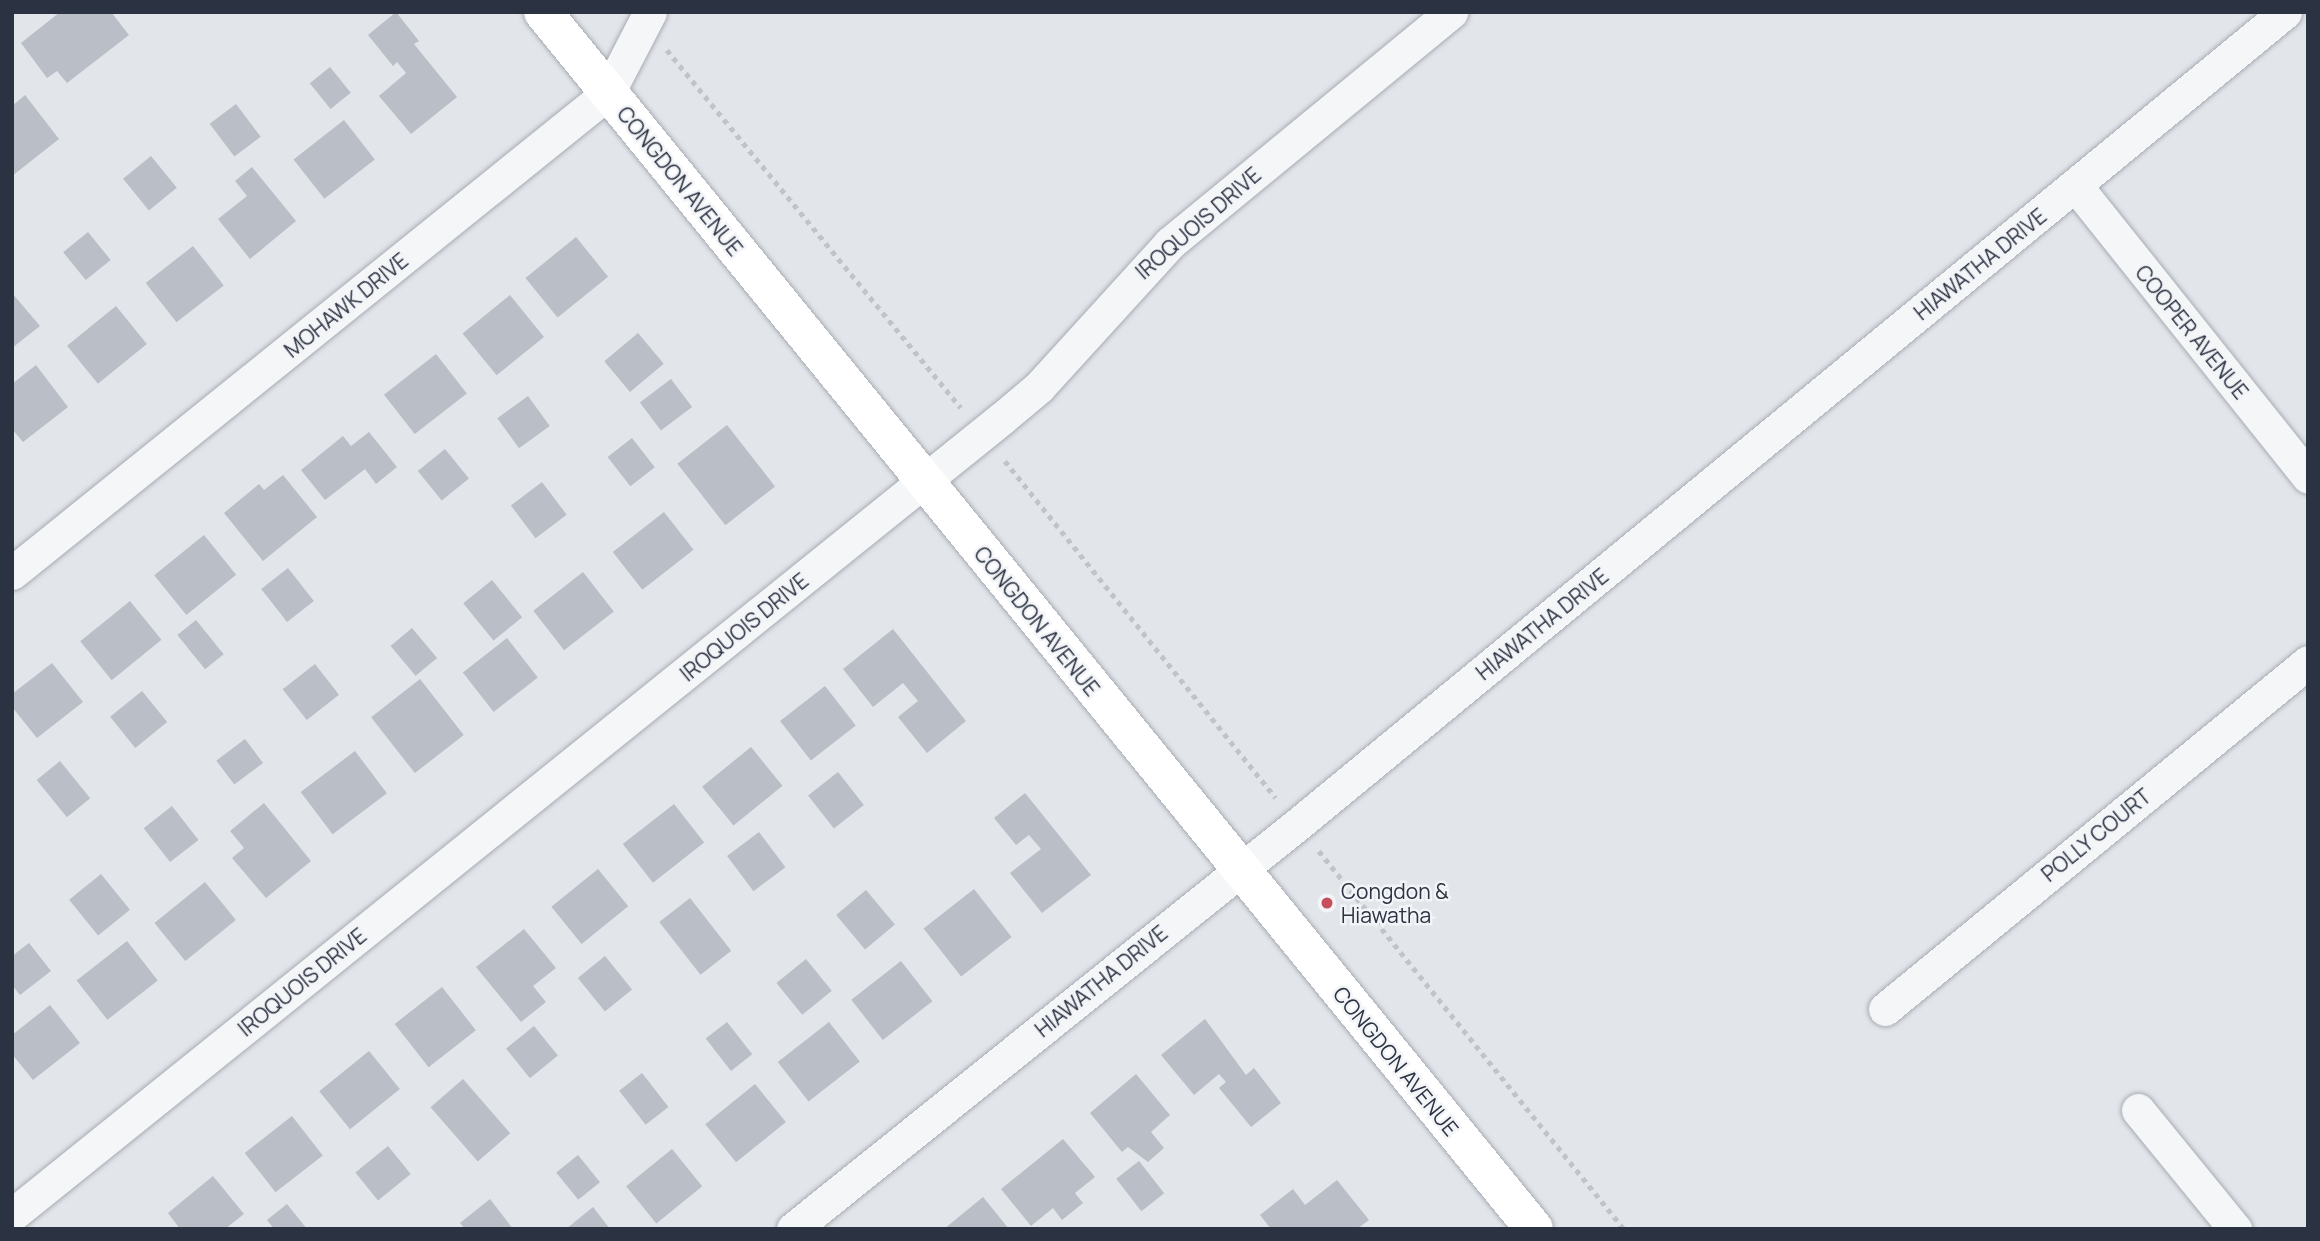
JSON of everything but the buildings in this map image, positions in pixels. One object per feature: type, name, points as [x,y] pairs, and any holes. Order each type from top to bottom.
[{"type":"street","name":"CONGDON AVENUE","points":[[543,12],[1534,1229]]},
{"type":"street","name":"MOHAWK DRIVE","points":[[12,573],[608,93],[650,12]]},
{"type":"street","name":"IROQUOIS DRIVE","points":[[12,1215],[925,482],[1039,387],[1141,270],[1170,243],[1451,12]]},
{"type":"street","name":"HIAWATHA DRIVE","points":[[793,1229],[1239,870],[2285,12]]},
{"type":"street","name":"COOPER AVENUE","points":[[2076,186],[2308,477]]},
{"type":"street","name":"POLLY COURT","points":[[1885,1009],[2308,662]]},
{"type":"street","points":[[2138,1110],[2235,1229]]},
{"type":"path","points":[[673,56],[966,414]]},
{"type":"path","points":[[1003,459],[1275,796]]},
{"type":"path","points":[[1324,857],[1624,1229]]},
{"type":"place","name":"Congdon & Hiawatha","points":[[1327,903]]}]
